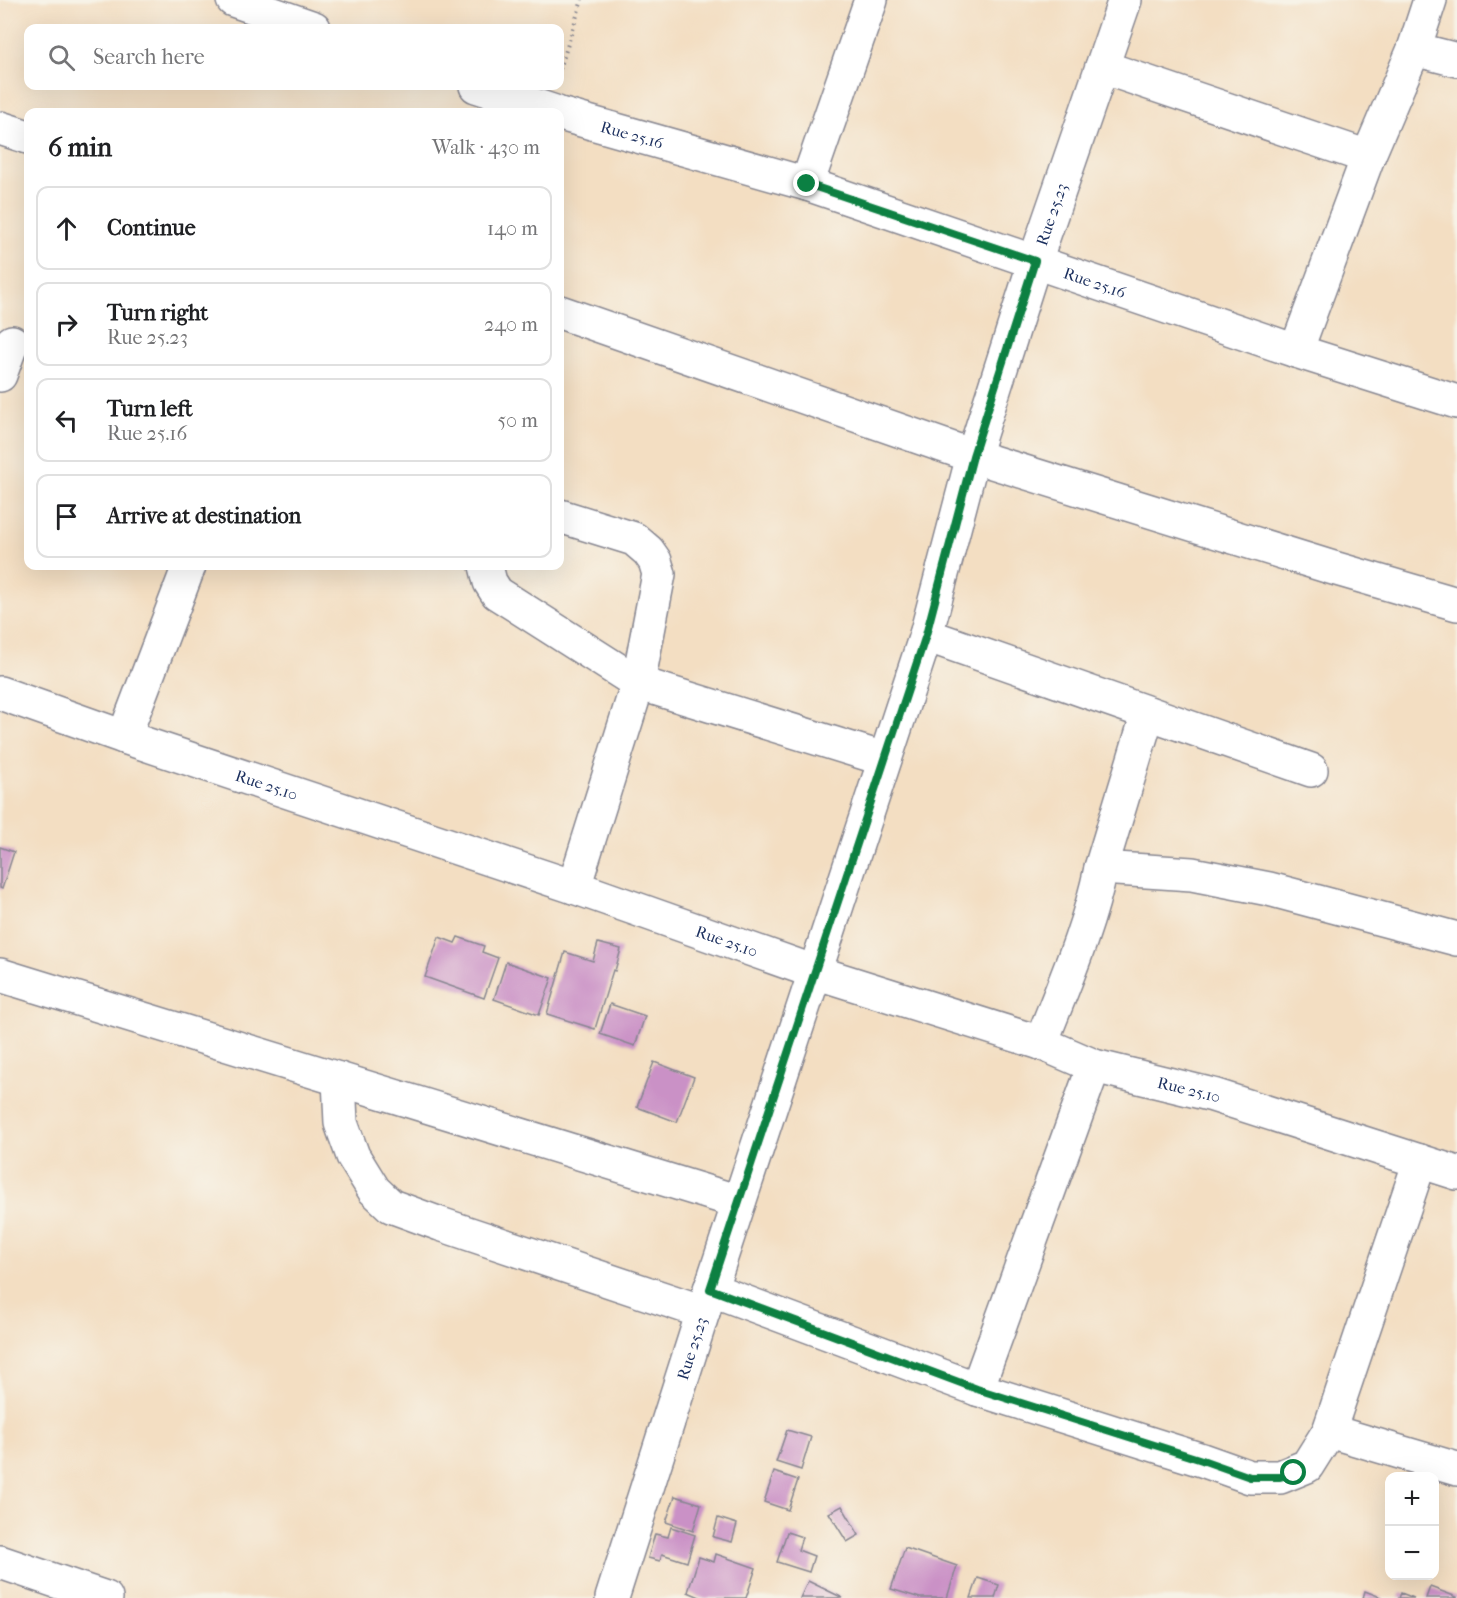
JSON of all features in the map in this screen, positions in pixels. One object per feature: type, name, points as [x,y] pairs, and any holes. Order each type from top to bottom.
[{"type":"street","points":[[233,0],[302,24]]},
{"type":"street","points":[[807,184],[872,0]]},
{"type":"street","name":"Rue 25.23","points":[[612,1598],[706,1300],[926,635],[973,456],[1035,261],[1125,0]]},
{"type":"street","points":[[1296,351],[1368,157],[1414,49],[1430,0]]},
{"type":"street","points":[[1414,49],[1457,60]]},
{"type":"street","points":[[1102,67],[1368,157]]},
{"type":"street","name":"Rue 25.16","points":[[488,90],[540,108]]},
{"type":"street","name":"Rue 25.16","points":[[564,115],[807,184],[1296,351],[1457,402]]},
{"type":"street","points":[[0,128],[24,136]]},
{"type":"street","points":[[564,313],[973,456],[1330,567],[1457,603]]},
{"type":"street","points":[[0,375],[13,342]]},
{"type":"street","points":[[564,517],[634,539],[648,551],[655,561],[659,574],[638,683],[574,887]]},
{"type":"street","points":[[124,737],[187,570]]},
{"type":"street","points":[[487,570],[490,582],[497,593],[638,683],[884,759]]},
{"type":"street","points":[[926,635],[1311,770]]},
{"type":"street","name":"Rue 25.10","points":[[0,693],[124,737],[574,887],[814,972],[1041,1043],[1094,1066],[1213,1095],[1457,1173]]},
{"type":"street","points":[[1041,1043],[1072,964],[1097,889],[1101,868],[1148,713]]},
{"type":"street","points":[[1101,868],[1192,874],[1258,887],[1457,939]]},
{"type":"street","points":[[0,975],[739,1202]]},
{"type":"street","points":[[977,1389],[1094,1066]]},
{"type":"street","points":[[339,1079],[341,1123],[353,1156],[374,1190],[391,1206],[440,1224],[706,1300],[1250,1477],[1280,1477],[1307,1466],[1329,1431],[1420,1161]]},
{"type":"street","points":[[1329,1431],[1457,1469]]},
{"type":"street","points":[[0,1562],[106,1598]]},
{"type":"path","points":[[564,56],[582,0]]},
{"type":"building","points":[[0,847],[14,852],[2,889],[0,888]]},
{"type":"building","points":[[439,937],[455,943],[458,937],[484,946],[482,952],[498,958],[484,998],[425,977]]},
{"type":"building","points":[[598,943],[621,949],[595,1029],[547,1014],[565,952],[593,961]]},
{"type":"building","points":[[506,962],[552,978],[539,1015],[494,999]]},
{"type":"building","points":[[610,1004],[645,1016],[635,1046],[600,1034]]},
{"type":"building","points":[[654,1062],[694,1077],[677,1122],[637,1107]]},
{"type":"building","points":[[787,1430],[811,1437],[801,1470],[776,1462]]},
{"type":"building","points":[[774,1472],[798,1480],[788,1510],[764,1502]]},
{"type":"building","points":[[675,1496],[701,1504],[693,1531],[666,1522]]},
{"type":"building","points":[[842,1506],[859,1535],[847,1542],[829,1513]]},
{"type":"building","points":[[718,1518],[737,1524],[732,1542],[713,1537]]},
{"type":"building","points":[[671,1527],[695,1535],[687,1562],[662,1554],[660,1561],[648,1558],[655,1534],[668,1537]]},
{"type":"building","points":[[787,1532],[802,1537],[798,1550],[814,1556],[809,1572],[777,1562]]},
{"type":"building","points":[[905,1548],[957,1566],[947,1598],[920,1598],[891,1589]]},
{"type":"building","points":[[716,1554],[756,1568],[746,1598],[702,1598],[688,1592],[699,1557],[714,1562]]},
{"type":"building","points":[[978,1578],[999,1585],[995,1598],[971,1598]]},
{"type":"building","points":[[808,1581],[843,1598],[800,1598]]},
{"type":"building","points":[[1430,1587],[1457,1597],[1457,1598],[1426,1598]]},
{"type":"building","points":[[1365,1591],[1383,1598],[1363,1598]]},
{"type":"building","points":[[1401,1593],[1414,1598],[1399,1598]]},
{"type":"route","points":[[807,184],[1035,261],[973,456],[926,635],[710,1289],[977,1389],[1250,1477],[1280,1477],[1294,1473]]}]
